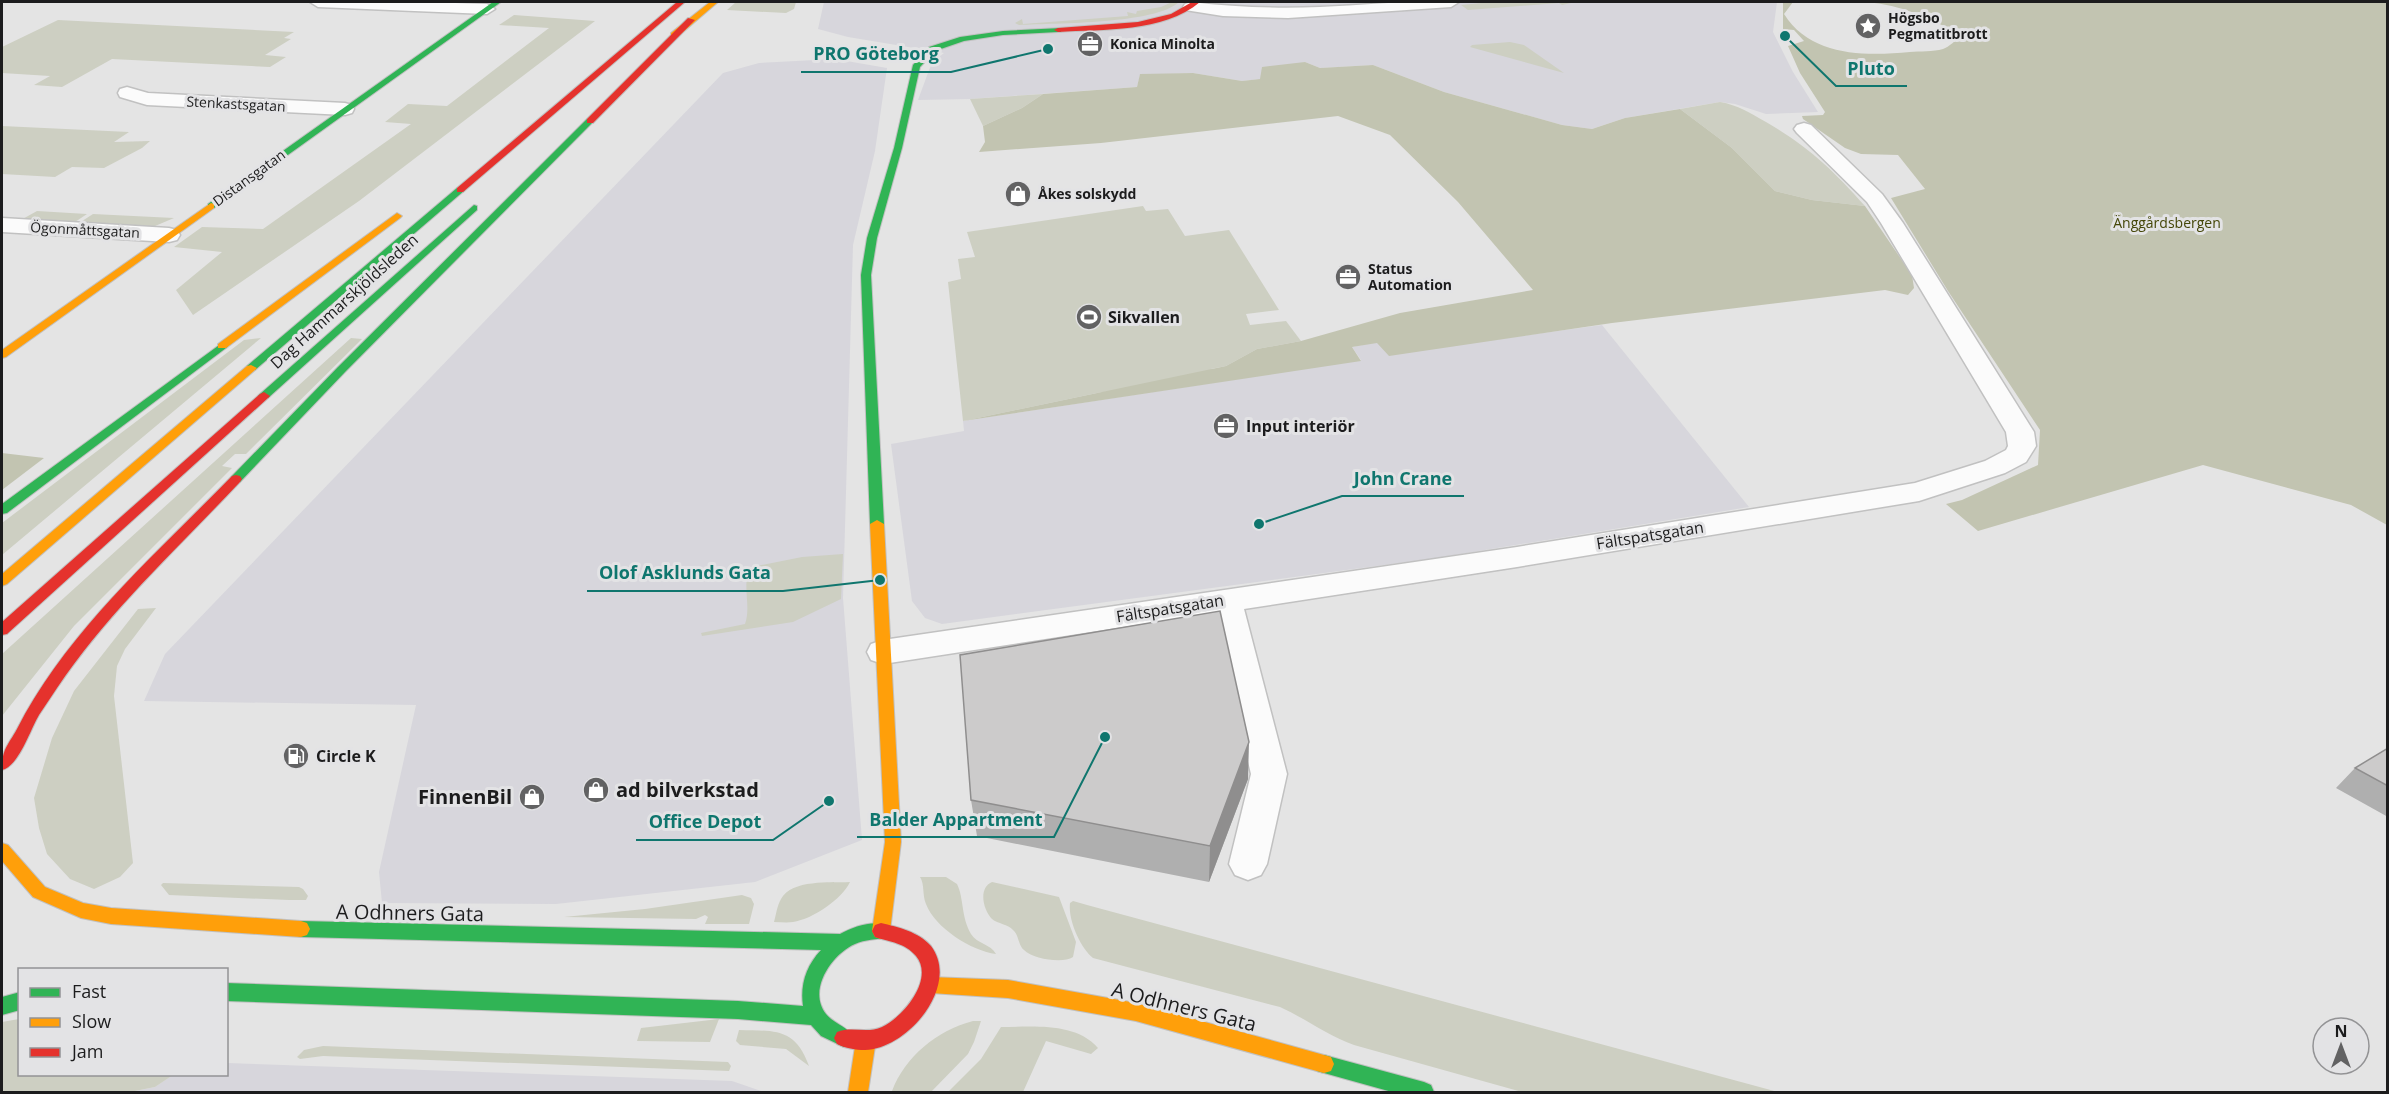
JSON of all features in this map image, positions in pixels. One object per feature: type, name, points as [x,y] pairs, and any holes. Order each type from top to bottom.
[{"type":"main road","name":"Dag Hammarskjöldsleden","points":[[2,581],[681,2]]},
{"type":"main road","points":[[548,144],[714,2]]},
{"type":"main road","points":[[881,931],[893,842],[867,353],[866,276],[872,238],[898,148],[910,87],[918,62],[931,51],[962,40],[1006,33],[1152,21],[1179,14],[1194,4]]},
{"type":"main road","name":"Distansgatan","points":[[2,355],[492,5]]},
{"type":"main road","points":[[2,764],[14,749],[33,712],[67,662],[117,603],[342,369],[691,20]]},
{"type":"main road","points":[[484,152],[653,24]]},
{"type":"main road","name":"Dag Hammarskjöldsleden","points":[[2,630],[485,198]]},
{"type":"main road","points":[[2,510],[408,208]]},
{"type":"main road","name":"A Odhners Gata","points":[[2,850],[39,892],[81,910],[111,916],[327,931],[842,942]]},
{"type":"main road","name":"A Odhners Gata","points":[[814,1016],[809,1000],[810,984],[816,968],[827,954],[854,936],[881,931],[896,932],[909,938],[920,947],[927,958],[931,971],[930,986],[1008,989],[1136,1012],[1424,1092]]},
{"type":"main road","points":[[228,992],[738,1010],[814,1016],[822,1027],[834,1035],[849,1040],[866,1040],[881,1037],[908,1022],[918,1011],[930,986]]},
{"type":"main road","points":[[2,1006],[18,1002]]},
{"type":"main road","points":[[858,1092],[866,1040]]},
{"type":"street","points":[[318,2],[492,5]]},
{"type":"street","points":[[1194,4],[1234,13],[1265,14],[1451,2]]},
{"type":"street","name":"Stenkastsgatan","points":[[127,93],[147,99],[345,109]]},
{"type":"street","name":"Fältspatsgatan","points":[[883,652],[1517,557],[1919,492],[1995,467],[2016,456],[2022,446],[2020,432],[1893,223],[1875,198],[1804,129]]},
{"type":"street","name":"Ögonmåttsgatan","points":[[2,225],[169,235]]},
{"type":"street","points":[[1226,600],[1269,774],[1248,864]]},
{"type":"shaded area","points":[[736,2],[796,2],[794,9],[786,13],[727,10]]},
{"type":"shaded area","points":[[824,2],[1777,2],[1773,32],[1793,72],[1818,112],[1766,114],[1735,104],[1720,102],[1625,118],[1592,129],[1562,125],[1444,92],[1373,65],[1320,68],[1305,62],[1261,79],[1242,81],[1193,73],[1140,75],[1137,87],[970,99],[918,100],[932,62],[944,53],[848,37],[818,29]]},
{"type":"shaded area","points":[[1172,2],[1179,2],[1150,15],[1128,18],[1057,24],[1019,25],[1015,23],[1022,19],[1023,24],[1128,16],[1127,12],[1136,14],[1137,11],[1161,7]]},
{"type":"shaded area","points":[[1492,2],[1571,3],[1468,10],[1461,5]]},
{"type":"shaded area","points":[[514,15],[595,21],[359,201],[193,315],[176,290],[222,252],[174,247],[202,227],[263,229],[411,124],[385,122],[408,104],[447,106],[549,28],[499,25]]},
{"type":"shaded area","points":[[58,20],[294,32],[284,38],[291,39],[265,55],[286,57],[270,67],[112,59],[62,87],[34,85],[50,76],[2,73],[2,47]]},
{"type":"shaded area","points":[[1510,42],[1524,45],[1564,73],[1470,47]]},
{"type":"shaded area","points":[[835,59],[887,68],[875,151],[853,245],[843,598],[862,840],[755,882],[556,904],[382,903],[379,872],[416,705],[144,701],[165,654],[723,73],[759,63]]},
{"type":"shaded area","points":[[1043,94],[1022,108],[983,126],[970,99]]},
{"type":"shaded area","points":[[1720,102],[1733,105],[1749,113],[1795,140],[1831,170],[1865,206],[1812,200],[1775,191],[1732,148],[1680,109]]},
{"type":"shaded area","points":[[2,126],[129,132],[114,142],[150,141],[142,148],[104,168],[72,167],[55,177],[2,174]]},
{"type":"shaded area","points":[[1143,206],[1146,211],[1168,209],[1185,236],[1229,230],[1279,310],[1246,314],[1250,325],[1286,321],[1301,341],[1257,349],[1226,366],[1211,369],[1214,377],[1097,393],[963,421],[948,282],[961,279],[958,259],[975,257],[967,232]]},
{"type":"shaded area","points":[[37,211],[87,214],[72,224],[19,221]]},
{"type":"shaded area","points":[[93,214],[174,218],[148,229],[76,225]]},
{"type":"shaded area","points":[[1602,325],[1749,507],[1436,558],[942,624],[925,618],[912,601],[891,444],[964,431],[963,421],[1361,360],[1352,347],[1377,342],[1499,339]]},
{"type":"shaded area","points":[[261,338],[2,555],[2,523],[244,340]]},
{"type":"shaded area","points":[[351,338],[362,339],[246,454],[235,454],[222,466],[232,468],[74,626],[2,716],[2,654]]},
{"type":"shaded area","points":[[843,554],[841,599],[793,622],[702,636],[701,633],[745,624],[747,617],[746,587],[752,567],[802,557]]},
{"type":"shaded area","points":[[156,608],[125,649],[117,666],[114,696],[133,863],[120,877],[94,889],[70,879],[47,854],[39,828],[34,798],[52,738],[74,691],[138,609]]},
{"type":"shaded area","points":[[920,877],[946,877],[957,884],[971,934],[996,954],[966,943],[937,922],[926,904]]},
{"type":"shaded area","points":[[850,882],[841,895],[818,913],[793,922],[774,922],[781,899],[794,888],[812,883]]},
{"type":"shaded area","points":[[992,882],[1059,897],[1076,942],[1073,957],[1048,960],[1024,950],[1013,930],[992,919],[986,910],[983,894]]},
{"type":"shaded area","points":[[163,883],[299,887],[308,896],[306,900],[289,900],[169,895],[161,885]]},
{"type":"shaded area","points":[[742,895],[751,898],[754,904],[749,924],[705,924],[708,917],[705,915],[696,919],[564,917],[645,909]]},
{"type":"shaded area","points":[[1073,901],[1778,1092],[1522,1092],[1354,1045],[1280,1007],[1093,958],[1084,947],[1073,925],[1070,903]]},
{"type":"shaded area","points":[[18,1019],[18,1076],[172,1076],[155,1087],[130,1092],[2,1092],[2,1022]]},
{"type":"shaded area","points":[[719,1019],[710,1042],[637,1041],[641,1028]]},
{"type":"shaded area","points":[[973,1021],[981,1021],[968,1054],[931,1092],[892,1091],[905,1067],[924,1047],[947,1031]]},
{"type":"shaded area","points":[[1001,1027],[1066,1030],[1089,1040],[1098,1048],[1091,1054],[1046,1041],[1023,1092],[948,1092],[981,1059]]},
{"type":"shaded area","points":[[739,1030],[773,1032],[790,1038],[797,1044],[809,1066],[786,1049],[740,1045],[736,1041]]},
{"type":"shaded area","points":[[323,1046],[728,1062],[731,1066],[729,1071],[323,1056],[300,1059],[297,1057],[304,1050]]},
{"type":"shaded area","points":[[228,1063],[732,1081],[764,1092],[130,1092],[155,1087],[172,1076],[228,1076]]},
{"type":"green space","name":"Änggårdsbergen","points":[[1783,2],[1793,2],[1784,14],[1795,28],[1809,39],[1840,51],[1875,54],[1939,50],[1948,47],[1961,36],[1916,13],[1866,2],[2387,2],[2387,525],[2351,505],[2203,465],[1978,531],[1946,504],[1962,500],[2038,465],[2040,430],[1948,291],[1891,198],[1925,189],[1898,155],[1861,154],[1845,148],[1803,119],[1802,116],[1823,115],[1825,112],[1800,73],[1788,46],[1804,41],[1794,30],[1783,29]]},
{"type":"green space","points":[[1305,62],[1320,68],[1373,65],[1444,92],[1562,125],[1592,129],[1625,118],[1680,109],[1732,148],[1775,191],[1812,200],[1865,206],[1912,275],[1914,288],[1908,295],[1885,290],[1612,323],[1389,356],[1377,343],[1352,347],[1361,361],[963,421],[1226,366],[1257,349],[1301,341],[1400,313],[1533,290],[1458,202],[1390,135],[1338,116],[1101,143],[979,152],[985,142],[983,126],[1022,108],[1043,94],[1137,87],[1140,74],[1193,73],[1242,81],[1260,79],[1262,67]]},
{"type":"green space","points":[[2,453],[44,458],[2,490]]},
{"type":"building","points":[[1220,611],[1249,742],[1210,846],[971,800],[960,655]]},
{"type":"building","points":[[2388,748],[2388,786],[2355,768]]},
{"type":"traffic: fast","points":[[211,206],[497,2]]},
{"type":"traffic: fast","points":[[877,524],[866,275],[872,238],[898,148],[916,67],[932,49],[963,39],[1003,33],[1058,30]]},
{"type":"traffic: fast","points":[[236,479],[342,369],[590,121]]},
{"type":"traffic: fast","points":[[251,368],[460,190]]},
{"type":"traffic: fast","points":[[264,396],[474,208]]},
{"type":"traffic: fast","points":[[2,510],[222,346]]},
{"type":"traffic: fast","points":[[301,929],[842,942]]},
{"type":"traffic: fast","points":[[844,1038],[828,1030],[817,1018],[810,991],[813,977],[831,950],[845,940],[881,931]]},
{"type":"traffic: fast","points":[[228,992],[738,1010],[814,1016]]},
{"type":"traffic: fast","points":[[2,1006],[18,1002]]},
{"type":"traffic: fast","points":[[1324,1064],[1424,1092]]},
{"type":"traffic: slow","points":[[674,35],[714,2]]},
{"type":"traffic: slow","points":[[2,355],[211,206]]},
{"type":"traffic: slow","points":[[222,346],[397,216]]},
{"type":"traffic: slow","points":[[2,581],[251,368]]},
{"type":"traffic: slow","points":[[877,524],[893,842],[881,931]]},
{"type":"traffic: slow","points":[[2,850],[39,892],[81,910],[111,916],[301,929]]},
{"type":"traffic: slow","points":[[930,985],[1008,989],[1136,1012],[1324,1064]]},
{"type":"traffic: slow","points":[[858,1092],[866,1040]]},
{"type":"traffic: jam","points":[[460,190],[681,2]]},
{"type":"traffic: jam","points":[[1058,30],[1138,24],[1173,16],[1196,2]]},
{"type":"traffic: jam","points":[[590,121],[691,20]]},
{"type":"traffic: jam","points":[[2,630],[264,396]]},
{"type":"traffic: jam","points":[[2,764],[14,749],[33,712],[67,662],[117,603],[236,479]]},
{"type":"traffic: jam","points":[[844,1038],[866,1041],[886,1035],[905,1023],[919,1006],[928,988],[930,969],[924,952],[908,939],[881,931]]},
{"type":"place","name":"Högsbo Pegmatitbrott","points":[[1868,26]]},
{"type":"place","name":"Pluto","points":[[1785,36]]},
{"type":"place","name":"Konica Minolta","points":[[1090,44]]},
{"type":"place","name":"PRO Göteborg","points":[[1048,49]]},
{"type":"place","name":"Åkes solskydd","points":[[1018,194]]},
{"type":"place","name":"Status Automation","points":[[1348,277]]},
{"type":"place","name":"Sikvallen","points":[[1089,317]]},
{"type":"place","name":"Input interiör","points":[[1226,426]]},
{"type":"place","name":"John Crane","points":[[1259,524]]},
{"type":"place","name":"Olof Asklunds Gata","points":[[880,580]]},
{"type":"place","name":"Balder Appartment","points":[[1105,737]]},
{"type":"place","name":"Circle K","points":[[296,756]]},
{"type":"place","name":"ad bilverkstad","points":[[596,790]]},
{"type":"place","name":"FinnenBil","points":[[532,797]]},
{"type":"place","name":"Office Depot","points":[[829,801]]}]
